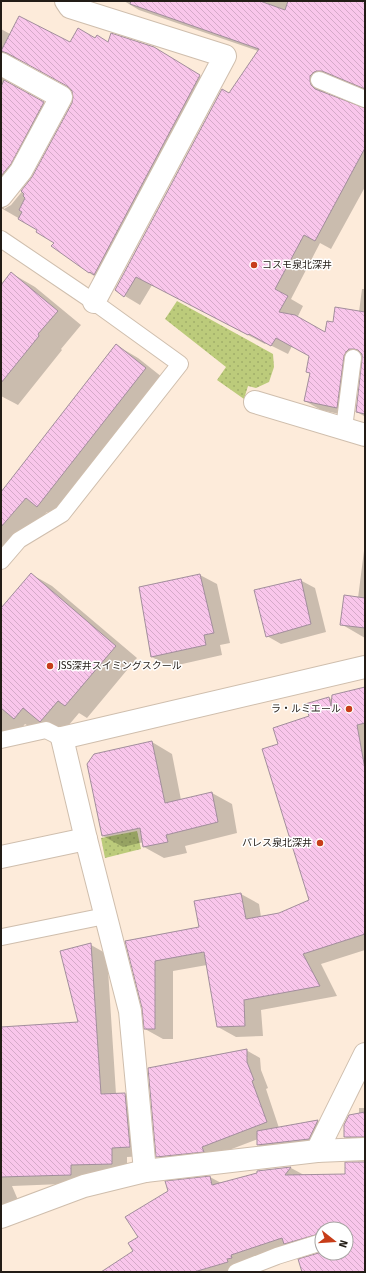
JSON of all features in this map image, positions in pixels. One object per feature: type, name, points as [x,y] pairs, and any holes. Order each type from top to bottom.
[{"type":"street","points":[[66,1],[70,7],[225,56],[94,302]]},
{"type":"street","points":[[1,64],[61,96],[21,171],[1,196]]},
{"type":"street","points":[[255,402],[365,435]]},
{"type":"street","points":[[145,1171],[130,1012],[62,738],[365,667]]},
{"type":"street","points":[[1,858],[86,839]]},
{"type":"street","points":[[318,1151],[365,1054]]},
{"type":"street","points":[[1,1217],[84,1186],[145,1171],[318,1151],[365,1149]]},
{"type":"lane","points":[[319,80],[365,99]]},
{"type":"lane","points":[[1,239],[94,302],[180,364],[62,514],[19,540],[1,561]]},
{"type":"lane","points":[[344,428],[353,358]]},
{"type":"lane","points":[[1,740],[46,730],[62,738]]},
{"type":"lane","points":[[2,937],[105,916]]},
{"type":"lane","points":[[236,1272],[277,1256],[314,1244]]},
{"type":"green space","points":[[177,301],[273,354],[274,367],[269,382],[256,388],[248,386],[244,399],[217,380],[226,367],[165,319]]},
{"type":"green space","points":[[137,831],[141,849],[105,858],[101,838]]},
{"type":"building","points":[[131,1],[260,1],[285,10],[288,1],[365,1],[365,89],[322,71],[314,72],[310,76],[310,81],[311,85],[315,89],[365,108],[365,148],[315,241],[304,235],[275,289],[288,296],[279,312],[295,315],[325,332],[327,321],[333,322],[335,307],[365,312],[365,414],[356,412],[362,359],[362,354],[358,350],[349,349],[344,356],[337,408],[304,401],[310,373],[306,372],[309,356],[276,338],[271,346],[136,277],[124,297],[115,290],[222,89],[229,93],[259,49],[130,4]]},
{"type":"building","points":[[19,16],[70,42],[78,28],[95,38],[97,35],[108,42],[111,33],[154,47],[200,75],[94,275],[51,246],[54,243],[36,232],[37,230],[18,219],[22,212],[19,210],[25,198],[21,191],[32,177],[72,103],[73,97],[72,91],[67,86],[1,51]]},
{"type":"building","points":[[4,80],[44,102],[11,164],[1,176],[1,87]]},
{"type":"building","points":[[11,272],[58,311],[38,334],[39,336],[1,383],[1,285]]},
{"type":"building","points":[[116,344],[146,368],[37,507],[26,498],[1,527],[1,492]]},
{"type":"building","name":"JSS深井スイミングスクール","points":[[31,573],[116,646],[65,706],[58,701],[40,722],[23,708],[14,719],[1,708],[1,608]]},
{"type":"building","points":[[200,574],[214,633],[204,635],[206,645],[151,657],[139,587]]},
{"type":"building","points":[[301,579],[311,624],[266,637],[254,590]]},
{"type":"building","points":[[344,595],[365,598],[365,628],[340,625]]},
{"type":"building","points":[[365,687],[365,723],[357,725],[365,769],[365,934],[303,954],[320,986],[244,1000],[245,1026],[217,1027],[204,952],[155,961],[155,1029],[144,1029],[142,1008],[125,941],[199,927],[194,901],[241,893],[246,919],[279,913],[309,900],[262,749],[278,744],[273,728],[309,716],[305,704],[329,697],[331,706],[332,695]]},
{"type":"building","points":[[152,741],[165,803],[212,792],[218,822],[166,835],[168,842],[143,847],[140,828],[102,836],[87,764],[94,754]]},
{"type":"building","points":[[91,943],[101,1094],[125,1093],[130,1147],[112,1148],[112,1164],[71,1165],[71,1175],[1,1177],[1,1027],[78,1022],[60,951]]},
{"type":"building","points":[[247,1049],[247,1062],[254,1080],[252,1081],[267,1122],[202,1147],[204,1152],[156,1157],[148,1068]]},
{"type":"building","points":[[365,1112],[365,1137],[344,1137],[344,1125],[349,1115]]},
{"type":"building","points":[[318,1120],[309,1139],[257,1145],[257,1131]]},
{"type":"building","points":[[345,1162],[365,1162],[365,1272],[302,1272],[298,1259],[314,1254],[314,1261],[354,1261],[354,1221],[314,1221],[314,1235],[284,1244],[282,1238],[231,1255],[232,1258],[227,1259],[228,1262],[194,1272],[101,1272],[133,1251],[128,1243],[138,1237],[125,1217],[168,1191],[165,1181],[210,1176],[212,1185],[257,1173],[257,1171],[291,1167],[285,1175],[345,1174]]},
{"type":"place","name":"コスモ泉北深井","points":[[254,265]]},
{"type":"place","name":"JSS深井スイミングスクール","points":[[50,666]]},
{"type":"place","name":"ラ・ルミエール","points":[[349,709]]},
{"type":"place","name":"パレス泉北深井","points":[[320,843]]}]
